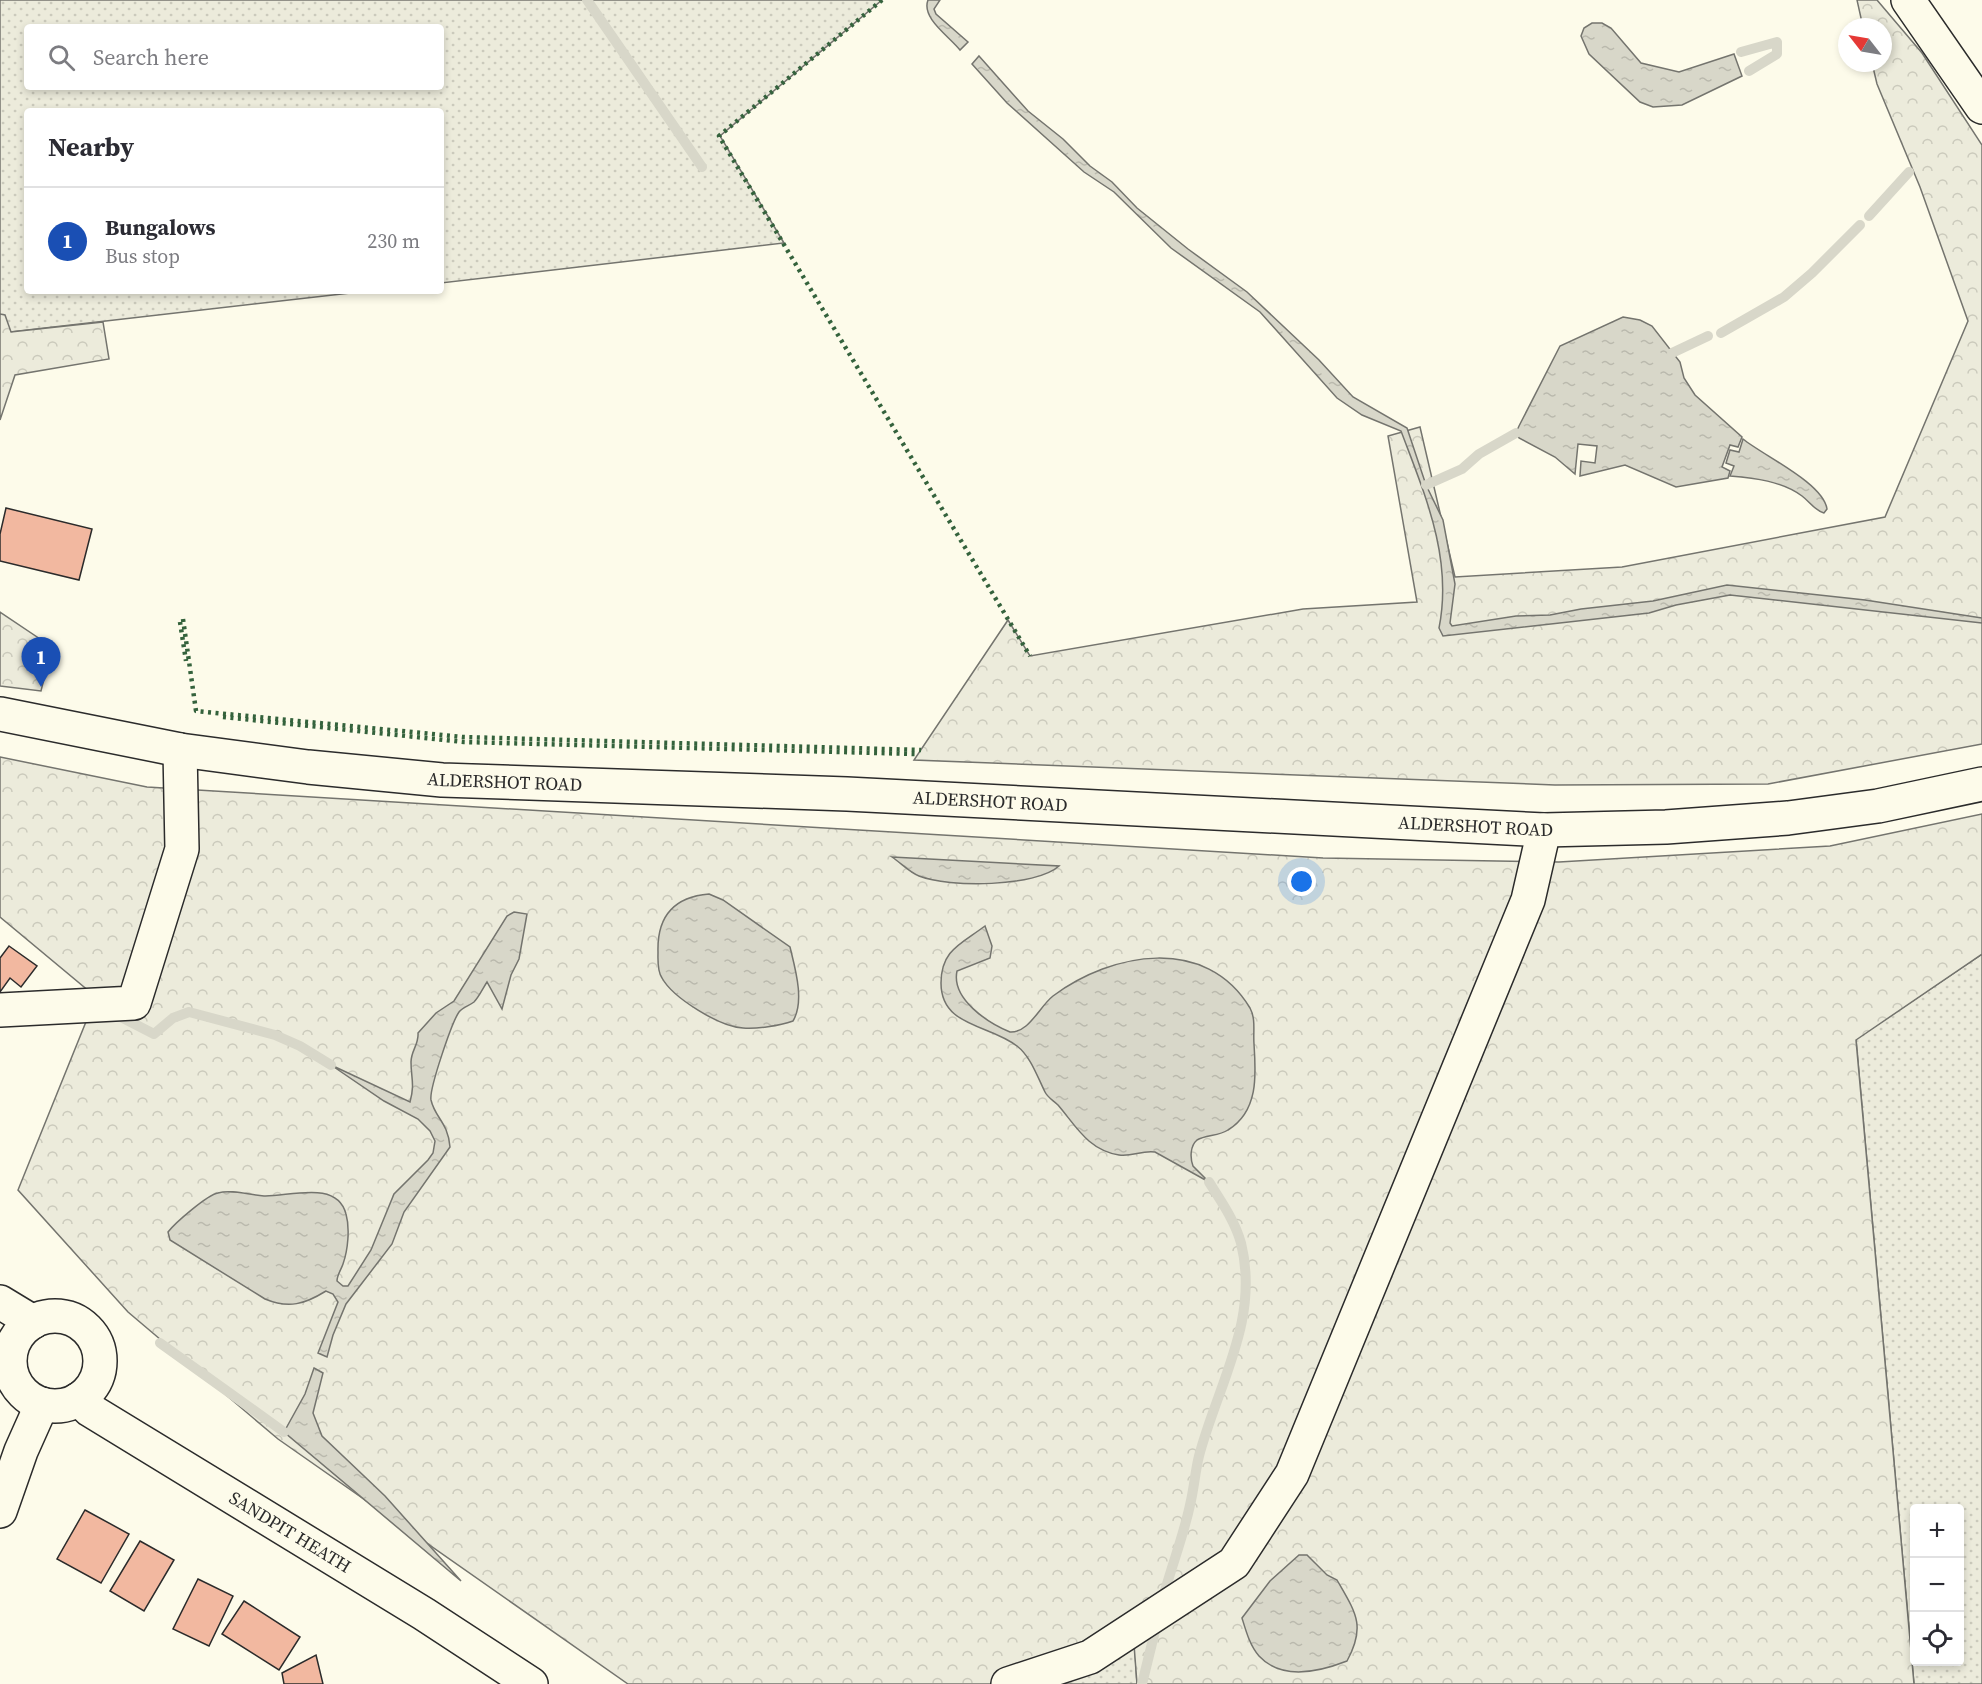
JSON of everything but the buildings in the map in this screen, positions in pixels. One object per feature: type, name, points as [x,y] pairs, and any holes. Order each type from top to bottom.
[{"type":"main road","points":[[1908,0],[1982,107]]},
{"type":"main road","name":"ALDERSHOT ROAD","points":[[0,714],[180,750],[308,767],[442,780],[847,794],[1544,830],[1665,827],[1788,818],[1878,806],[1982,784]]},
{"type":"main road","points":[[0,1010],[134,1003],[182,849],[180,750]]},
{"type":"main road","points":[[1008,1684],[1090,1657],[1234,1563],[1292,1474],[1528,900],[1544,830]]},
{"type":"main road","points":[[0,1302],[33,1322]]},
{"type":"main road","points":[[45,1317],[74,1320],[86,1328],[94,1339],[100,1366],[96,1379],[79,1400],[55,1407],[29,1398],[18,1388],[12,1374],[10,1359],[21,1332],[33,1322],[45,1317]]},
{"type":"main road","name":"SANDPIT HEATH","points":[[79,1400],[90,1410],[424,1614],[499,1675],[531,1684]]},
{"type":"main road","points":[[0,1511],[21,1451],[42,1404]]},
{"type":"green space","points":[[0,0],[882,0],[720,136],[784,243],[444,283],[444,108],[24,108],[24,294],[342,294],[10,332],[0,330]]},
{"type":"green space","points":[[1857,0],[1877,0],[1922,53],[1982,145],[1982,744],[1768,784],[1555,785],[914,760],[1008,620],[1030,656],[1303,609],[1417,602],[1388,436],[1420,427],[1455,577],[1622,567],[1885,517],[1968,321],[1920,187],[1877,84],[1874,72],[1892,72],[1892,18],[1861,18]]},
{"type":"green space","points":[[0,314],[5,315],[11,332],[103,322],[109,359],[15,375],[0,420]]},
{"type":"green space","points":[[0,612],[52,647],[41,691],[0,686]]},
{"type":"green space","points":[[0,757],[147,787],[1323,858],[1559,862],[1830,846],[1982,814],[1982,954],[1856,1040],[1910,1640],[1910,1666],[1912,1666],[1914,1684],[1137,1684],[1132,1618],[994,1684],[628,1684],[278,1439],[128,1312],[18,1190],[96,997],[0,917]]},
{"type":"green space","points":[[1982,954],[1982,1684],[1914,1684],[1912,1666],[1964,1666],[1964,1504],[1910,1504],[1910,1640],[1856,1039]]},
{"type":"green space","points":[[1133,1618],[1137,1684],[994,1684]]},
{"type":"water","points":[[928,0],[940,0],[934,9],[936,14],[968,42],[960,50],[932,20],[928,13]]},
{"type":"water","points":[[1592,23],[1602,23],[1611,28],[1641,63],[1679,72],[1734,54],[1742,76],[1682,105],[1653,107],[1640,102],[1589,54],[1581,36],[1584,28]]},
{"type":"water","points":[[979,56],[1028,111],[1063,139],[1090,166],[1112,182],[1137,208],[1247,292],[1319,360],[1353,397],[1407,428],[1426,485],[1443,520],[1455,584],[1450,623],[1452,626],[1516,616],[1550,615],[1653,601],[1727,585],[1865,600],[1982,618],[1982,623],[1730,595],[1676,605],[1649,613],[1443,636],[1439,628],[1442,577],[1434,527],[1401,431],[1362,415],[1337,398],[1260,312],[1171,248],[1114,192],[1084,172],[1007,103],[972,64]]},
{"type":"water","points":[[1623,317],[1640,320],[1652,326],[1680,362],[1684,378],[1695,395],[1742,437],[1738,447],[1730,445],[1722,467],[1730,471],[1728,478],[1676,487],[1625,465],[1580,476],[1581,461],[1595,463],[1597,446],[1578,444],[1575,474],[1555,457],[1519,438],[1516,433],[1519,426],[1560,346]]},
{"type":"water","points":[[1743,439],[1815,489],[1827,509],[1824,513],[1786,487],[1758,479],[1730,476],[1734,466],[1726,463],[1730,450],[1739,452]]},
{"type":"water","points":[[892,857],[1059,866],[1048,873],[1013,882],[970,884],[919,876]]},
{"type":"water","points":[[709,894],[723,900],[790,947],[799,994],[797,1013],[793,1021],[761,1028],[743,1028],[722,1023],[686,1002],[662,978],[658,965],[658,940],[664,919],[670,911],[686,900]]},
{"type":"water","points":[[514,912],[527,914],[519,959],[511,975],[502,1009],[487,982],[476,1000],[459,1012],[431,1093],[431,1100],[447,1132],[450,1147],[404,1212],[392,1244],[346,1304],[327,1357],[318,1353],[338,1302],[333,1294],[326,1291],[297,1304],[282,1304],[265,1299],[170,1240],[168,1232],[199,1204],[218,1193],[235,1192],[264,1196],[322,1193],[341,1203],[346,1214],[347,1246],[337,1281],[343,1286],[348,1286],[371,1250],[394,1194],[428,1160],[433,1153],[435,1141],[430,1131],[418,1119],[384,1101],[331,1065],[410,1102],[413,1086],[411,1058],[418,1033],[436,1013],[454,1001],[507,916]]},
{"type":"water","points":[[985,926],[992,946],[990,958],[957,971],[957,981],[965,1000],[973,1009],[992,1023],[1010,1032],[1023,1028],[1053,996],[1077,981],[1102,969],[1130,961],[1157,958],[1184,961],[1209,969],[1231,985],[1250,1008],[1253,1017],[1255,1079],[1250,1102],[1238,1122],[1224,1132],[1197,1140],[1193,1145],[1191,1156],[1193,1166],[1209,1182],[1155,1152],[1119,1155],[1091,1143],[1045,1092],[1022,1050],[1006,1039],[968,1023],[949,1008],[943,997],[941,983],[944,963],[954,949]]},
{"type":"water","points":[[314,1368],[323,1373],[313,1413],[322,1436],[385,1496],[461,1581],[284,1432],[305,1394]]},
{"type":"water","points":[[1299,1555],[1307,1555],[1327,1575],[1337,1580],[1354,1611],[1357,1629],[1353,1649],[1347,1661],[1313,1671],[1301,1672],[1279,1669],[1268,1664],[1259,1656],[1251,1643],[1242,1618],[1270,1581]]},
{"type":"waterway","points":[[587,0],[702,167]]},
{"type":"waterway","points":[[1741,52],[1777,42],[1777,54],[1749,71]]},
{"type":"waterway","points":[[1869,216],[1909,172]]},
{"type":"waterway","points":[[1721,333],[1784,297],[1812,273],[1860,225]]},
{"type":"waterway","points":[[1672,353],[1708,336]]},
{"type":"waterway","points":[[1426,485],[1462,469],[1479,454],[1516,433]]},
{"type":"waterway","points":[[117,1015],[154,1034],[173,1018],[189,1012],[275,1035],[300,1046],[331,1065]]},
{"type":"waterway","points":[[1162,1602],[1187,1517],[1199,1456],[1234,1351],[1245,1299],[1245,1271],[1241,1243],[1231,1219],[1209,1182]]},
{"type":"waterway","points":[[160,1343],[284,1432]]},
{"type":"waterway","points":[[1142,1684],[1157,1623]]},
{"type":"hedge","points":[[882,0],[719,136],[1030,656]]},
{"type":"hedge","points":[[183,619],[196,711],[463,737],[921,750]]},
{"type":"hedge","points":[[180,622],[186,661]]},
{"type":"hedge","points":[[223,717],[464,742],[915,754]]},
{"type":"place","name":"Bungalows","points":[[41,687]]}]
